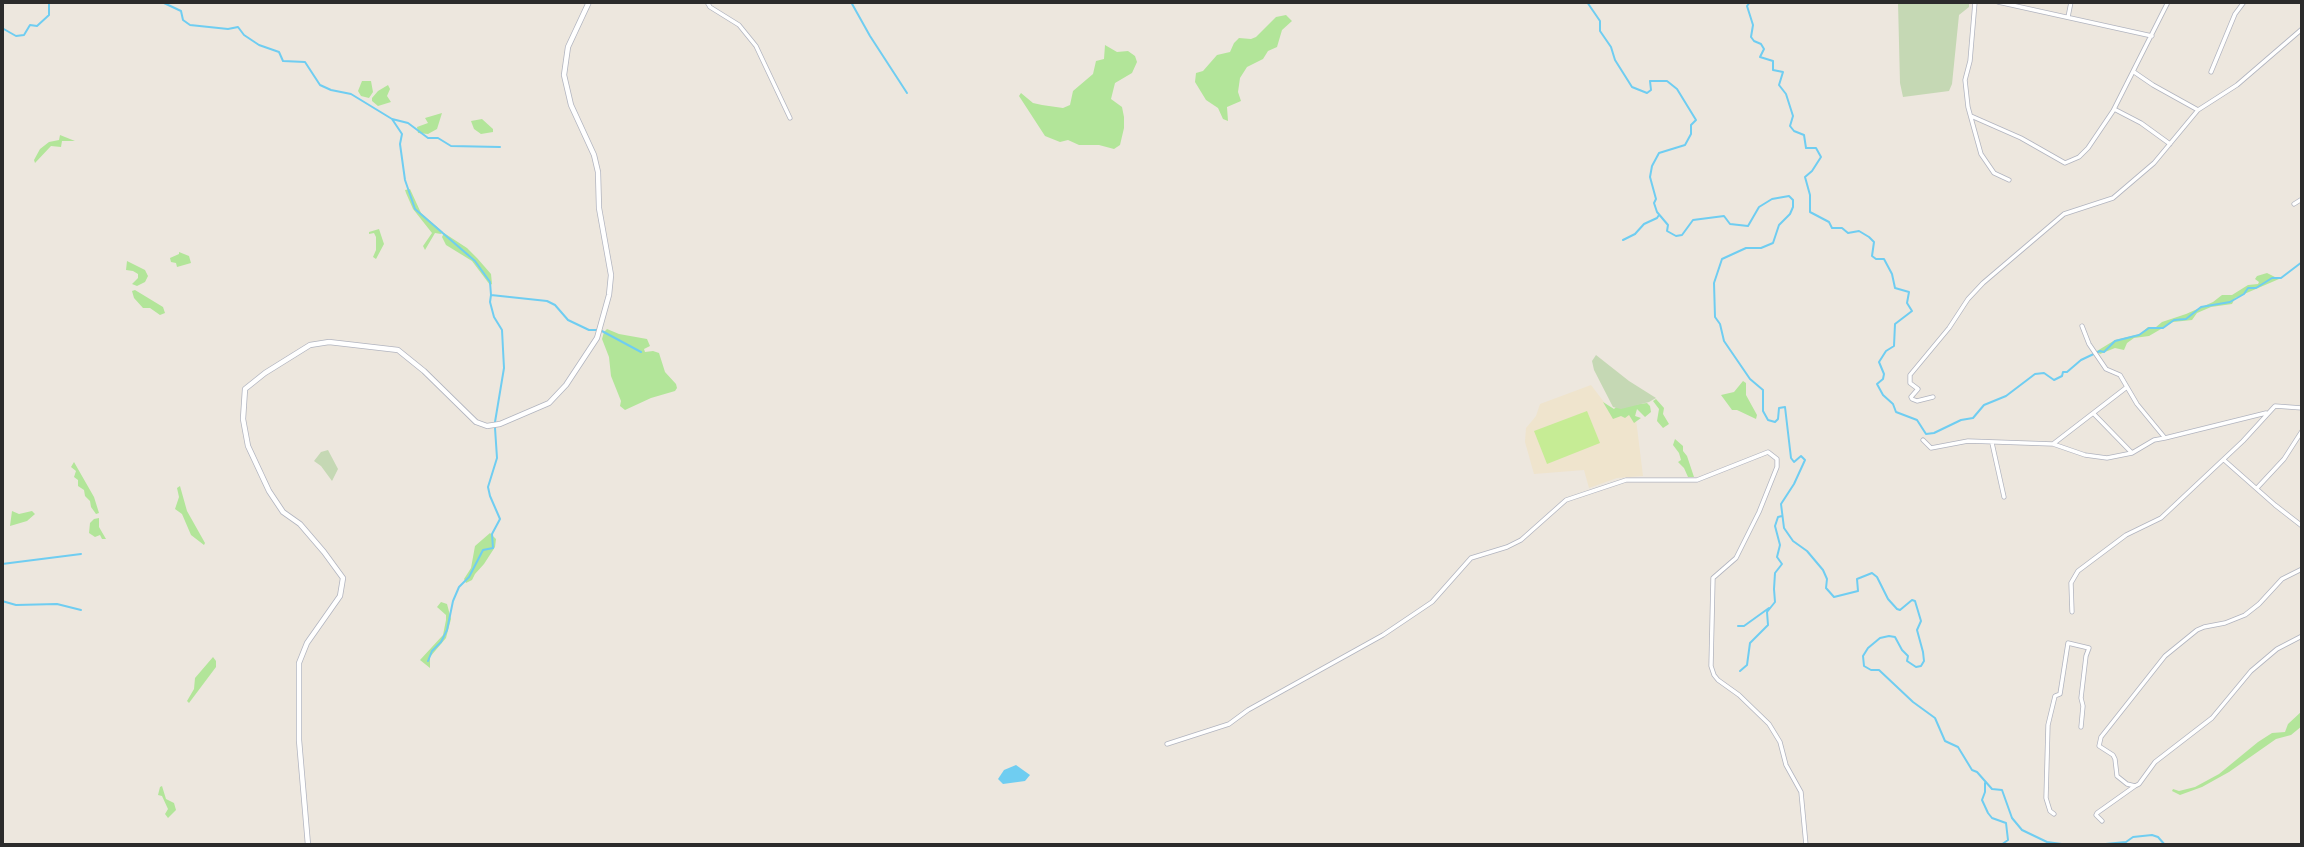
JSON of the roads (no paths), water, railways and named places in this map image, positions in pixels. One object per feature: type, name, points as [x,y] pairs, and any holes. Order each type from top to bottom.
[{"type":"street","points":[[307,845],[299,740],[299,663],[307,643],[340,596],[343,578],[299,524],[283,512],[269,491],[248,446],[243,419],[245,389],[310,345],[329,342],[398,350],[424,371],[476,422],[487,426],[500,424],[549,403],[566,385],[597,338],[609,295],[611,275],[599,208],[598,172],[594,155],[570,105],[564,75],[568,47],[589,2]]},
{"type":"street","points":[[707,2],[710,7],[739,26],[756,46],[790,118]]},
{"type":"street","points":[[1975,2],[1965,80],[1968,107],[1980,154],[1994,173],[2009,180]]},
{"type":"street","points":[[1997,2],[2152,36]]},
{"type":"street","points":[[2068,17],[2071,2]]},
{"type":"street","points":[[1971,116],[2021,138],[2065,163],[2079,157],[2114,109],[2168,2]]},
{"type":"street","points":[[2211,72],[2235,14],[2244,2]]},
{"type":"street","points":[[1933,397],[1917,401],[1912,399],[1918,389],[1910,383],[1910,375],[1949,328],[1968,299],[2021,249],[2036,240],[2064,214],[2113,198],[2154,163],[2199,110],[2245,78],[2302,29]]},
{"type":"street","points":[[2134,72],[2153,86],[2199,110]]},
{"type":"street","points":[[2114,109],[2141,123],[2170,144]]},
{"type":"street","points":[[2294,204],[2302,200]]},
{"type":"street","points":[[2082,326],[2091,348],[2106,369],[2120,375],[2165,438]]},
{"type":"street","points":[[2053,444],[2127,387]]},
{"type":"street","points":[[2072,612],[2073,576],[2126,534],[2161,518],[2224,460],[2276,406],[2302,408]]},
{"type":"street","points":[[1923,440],[1931,448],[1959,442],[2053,444],[2095,457],[2120,457],[2154,440],[2268,412]]},
{"type":"street","points":[[2094,414],[2132,453]]},
{"type":"street","points":[[2258,488],[2284,460],[2302,432]]},
{"type":"street","points":[[1992,443],[2004,497]]},
{"type":"street","points":[[1167,744],[1229,724],[1248,710],[1393,629],[1433,602],[1471,558],[1521,540],[1566,500],[1626,480],[1697,480],[1768,452],[1777,459],[1777,467],[1759,512],[1736,558],[1713,578],[1711,666],[1718,680],[1740,695],[1769,724],[1780,742],[1786,765],[1801,792],[1806,845]]},
{"type":"street","points":[[2224,460],[2302,526]]},
{"type":"street","points":[[2135,786],[2127,784],[2117,776],[2113,755],[2099,746],[2101,737],[2152,670],[2183,641],[2204,627],[2245,615],[2282,579],[2302,569]]},
{"type":"street","points":[[2102,821],[2097,813],[2135,786],[2155,762],[2212,718],[2251,671],[2277,649],[2302,636]]},
{"type":"street","points":[[2054,814],[2050,811],[2046,798],[2048,725],[2055,696],[2060,694],[2068,643],[2089,648],[2085,656],[2081,727]]},
{"type":"water","points":[[1016,765],[1030,775],[1025,781],[1003,784],[998,779],[1004,770]]},
{"type":"waterway","points":[[2,28],[16,36],[24,35],[30,25],[37,26],[49,15],[49,2]]},
{"type":"waterway","points":[[152,2],[164,3],[181,11],[183,20],[190,25],[228,29],[238,27],[244,35],[259,45],[279,52],[283,61],[305,62],[320,85],[351,94],[392,119],[408,123],[428,138],[438,138],[451,146],[500,147]]},
{"type":"waterway","points":[[851,2],[907,93]]},
{"type":"waterway","points":[[1587,2],[1600,21],[1600,31],[1632,87],[1647,93],[1651,90],[1650,81],[1667,81],[1677,89],[1696,120],[1691,125],[1691,134],[1685,145],[1659,153],[1652,166],[1650,177],[1656,199],[1654,203],[1657,212],[1668,225],[1667,231],[1676,236],[1682,235],[1693,220],[1724,216],[1730,224],[1748,226],[1759,207],[1772,199],[1789,196],[1793,200],[1790,214],[1779,225],[1773,243],[1761,248],[1746,248],[1722,259],[1714,283],[1715,317],[1720,324],[1724,341],[1750,379],[1763,390],[1763,411],[1768,420],[1775,422],[1779,408],[1785,407],[1791,458],[1794,462],[1801,456],[1805,460],[1781,504],[1784,528],[1793,541],[1807,551],[1823,570],[1827,579],[1826,588],[1834,597],[1858,591],[1857,579],[1872,573],[1897,609],[1900,610],[1912,600],[1915,601],[1921,621],[1917,630],[1923,652],[1924,661],[1921,666],[1916,667],[1907,661],[1908,656],[1895,637],[1889,636],[1880,638],[1868,648],[1863,656],[1864,666],[1879,670],[1913,702],[1935,718],[1945,741],[1958,747],[1972,770],[1992,789],[2002,790],[2012,818],[2022,830],[2047,842],[2069,845]]},
{"type":"waterway","points":[[1750,2],[1747,6],[1753,25],[1751,37],[1764,49],[1760,57],[1773,61],[1773,70],[1783,72],[1779,85],[1786,94],[1793,116],[1790,126],[1804,135],[1806,148],[1816,148],[1821,157],[1805,177],[1810,195],[1810,212],[1829,222],[1832,228],[1842,228],[1848,233],[1859,231],[1869,237],[1874,242],[1872,256],[1884,259],[1892,274],[1895,288],[1909,292],[1907,303],[1912,311],[1895,324],[1894,346],[1886,351],[1879,362],[1884,374],[1877,384],[1896,412],[1917,420],[1926,434],[1973,418],[1984,405],[2006,396],[2035,374],[2044,373],[2054,380],[2081,360],[2100,351],[2104,352],[2115,341],[2139,335],[2149,328],[2163,328],[2174,320],[2186,319],[2201,307],[2230,302],[2244,294],[2248,288],[2256,288],[2272,278],[2281,278],[2302,262]]},
{"type":"waterway","points":[[392,119],[402,134],[400,144],[405,180],[415,209],[475,261],[490,282],[491,295],[547,301],[555,305],[568,320],[589,330],[600,330],[641,352]]},
{"type":"waterway","points":[[1623,240],[1659,215]]},
{"type":"waterway","points":[[491,295],[494,317],[502,330],[504,368],[495,422]]},
{"type":"waterway","points":[[428,661],[447,630],[459,587],[469,577],[483,550],[493,548],[492,534],[500,519],[488,487],[497,458],[495,428]]},
{"type":"waterway","points":[[1740,671],[1747,665],[1750,643],[1768,625],[1767,612],[1775,602],[1775,573],[1782,564],[1777,557],[1780,545],[1775,526],[1778,517],[1782,516]]},
{"type":"waterway","points":[[2,564],[81,554]]},
{"type":"waterway","points":[[2,601],[16,605],[57,604],[81,610]]},
{"type":"waterway","points":[[1738,626],[1744,626],[1769,608]]},
{"type":"waterway","points":[[1985,783],[1982,800],[1988,813],[1992,818],[2006,823],[2008,840],[2001,845]]},
{"type":"waterway","points":[[2095,845],[2126,842],[2133,837],[2152,835],[2165,845]]}]
